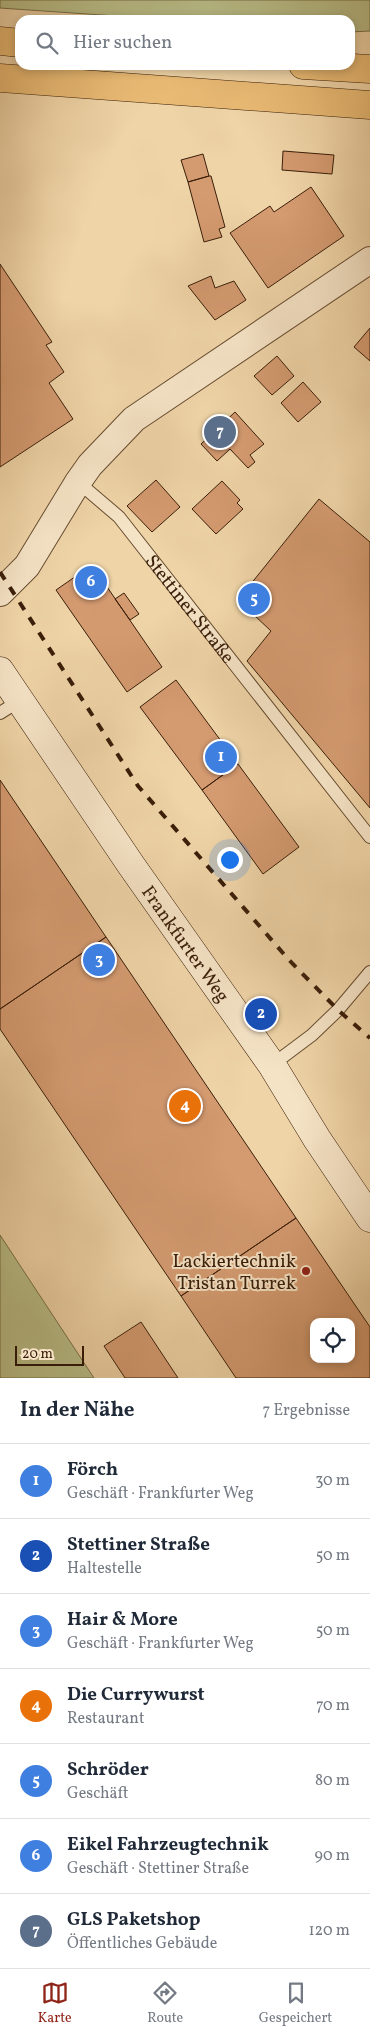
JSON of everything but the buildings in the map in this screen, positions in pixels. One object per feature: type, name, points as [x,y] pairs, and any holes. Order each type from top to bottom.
[{"type":"highway","points":[[0,42],[15,43]]},
{"type":"highway","points":[[355,68],[370,69]]},
{"type":"highway","points":[[0,78],[370,106]]},
{"type":"main road","name":"Frankfurter Weg","points":[[0,671],[9,707],[131,865],[272,1065],[370,1218]]},
{"type":"street","points":[[0,593],[27,566],[78,482],[112,440],[134,419],[370,260]]},
{"type":"lane","name":"Stettiner Straße","points":[[78,482],[119,517],[370,837]]},
{"type":"lane","points":[[272,1065],[319,1029],[370,972]]},
{"type":"green space","points":[[0,0],[370,0],[370,31],[355,32],[355,15],[102,15],[0,8]]},
{"type":"green space","points":[[0,1235],[94,1378],[0,1378]]},
{"type":"railway","points":[[0,572],[138,786],[289,960],[338,1010],[370,1038]]},
{"type":"place","name":"GLS Paketshop","points":[[220,432]]},
{"type":"place","name":"Eikel Fahrzeugtechnik","points":[[91,582]]},
{"type":"place","name":"Schröder","points":[[254,599]]},
{"type":"place","name":"Förch","points":[[221,757]]},
{"type":"place","name":"Hair & More","points":[[99,960]]},
{"type":"place","name":"Stettiner Straße","points":[[261,1014]]},
{"type":"place","name":"Die Currywurst","points":[[185,1106]]},
{"type":"place","name":"Lackiertechnik Tristan Turrek","points":[[306,1271]]}]
